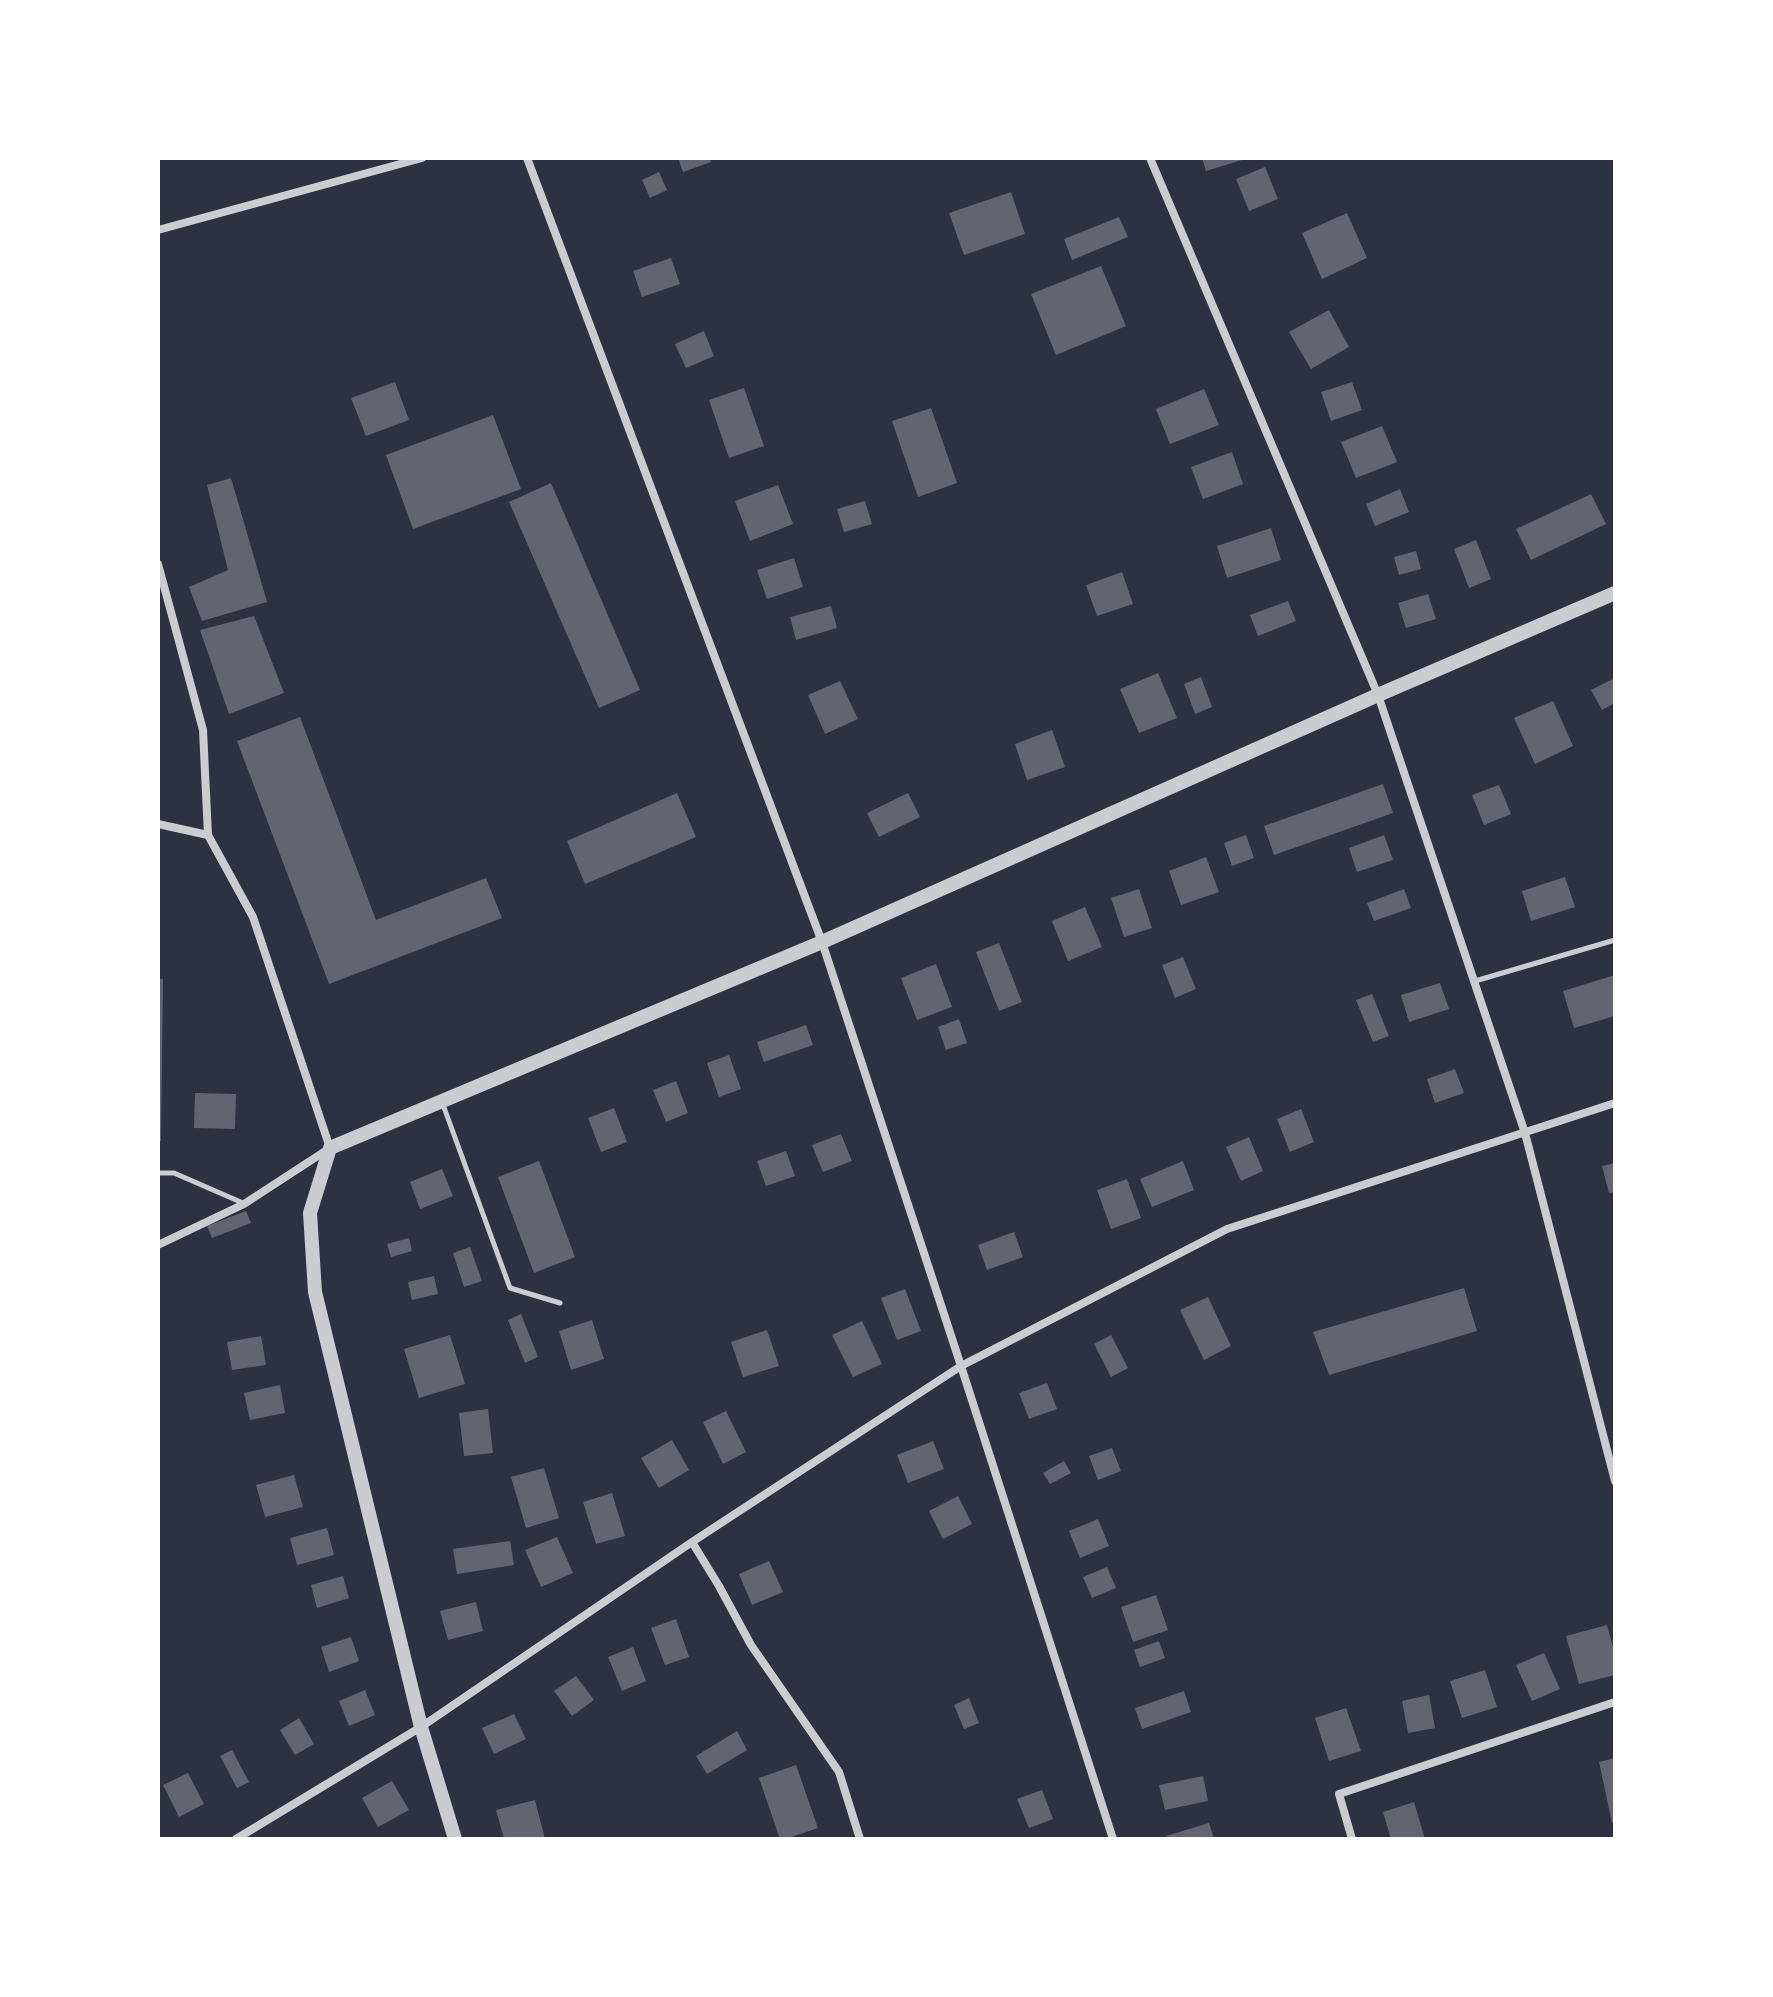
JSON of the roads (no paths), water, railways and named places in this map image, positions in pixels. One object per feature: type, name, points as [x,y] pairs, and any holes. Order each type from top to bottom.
[{"type":"street","points":[[158,230],[422,158]]},
{"type":"street","points":[[527,158],[822,942],[1113,1839]]},
{"type":"street","points":[[1150,158],[1378,695],[1525,1133],[1615,1481]]},
{"type":"street","points":[[158,564],[203,730],[208,835],[253,917],[330,1148],[310,1213],[315,1292],[421,1727],[455,1839]]},
{"type":"street","points":[[158,1245],[244,1204],[330,1148],[822,942],[1615,593]]},
{"type":"street","points":[[158,824],[208,835]]},
{"type":"street","points":[[236,1839],[421,1727],[692,1542],[961,1366],[1227,1229],[1615,1103]]},
{"type":"street","points":[[692,1542],[751,1645],[839,1772],[860,1839]]},
{"type":"street","points":[[1352,1839],[1339,1794],[1615,1702]]},
{"type":"lane","points":[[1474,982],[1615,940]]},
{"type":"lane","points":[[441,1101],[510,1288],[560,1303]]},
{"type":"lane","points":[[158,1173],[174,1173],[244,1204]]}]
